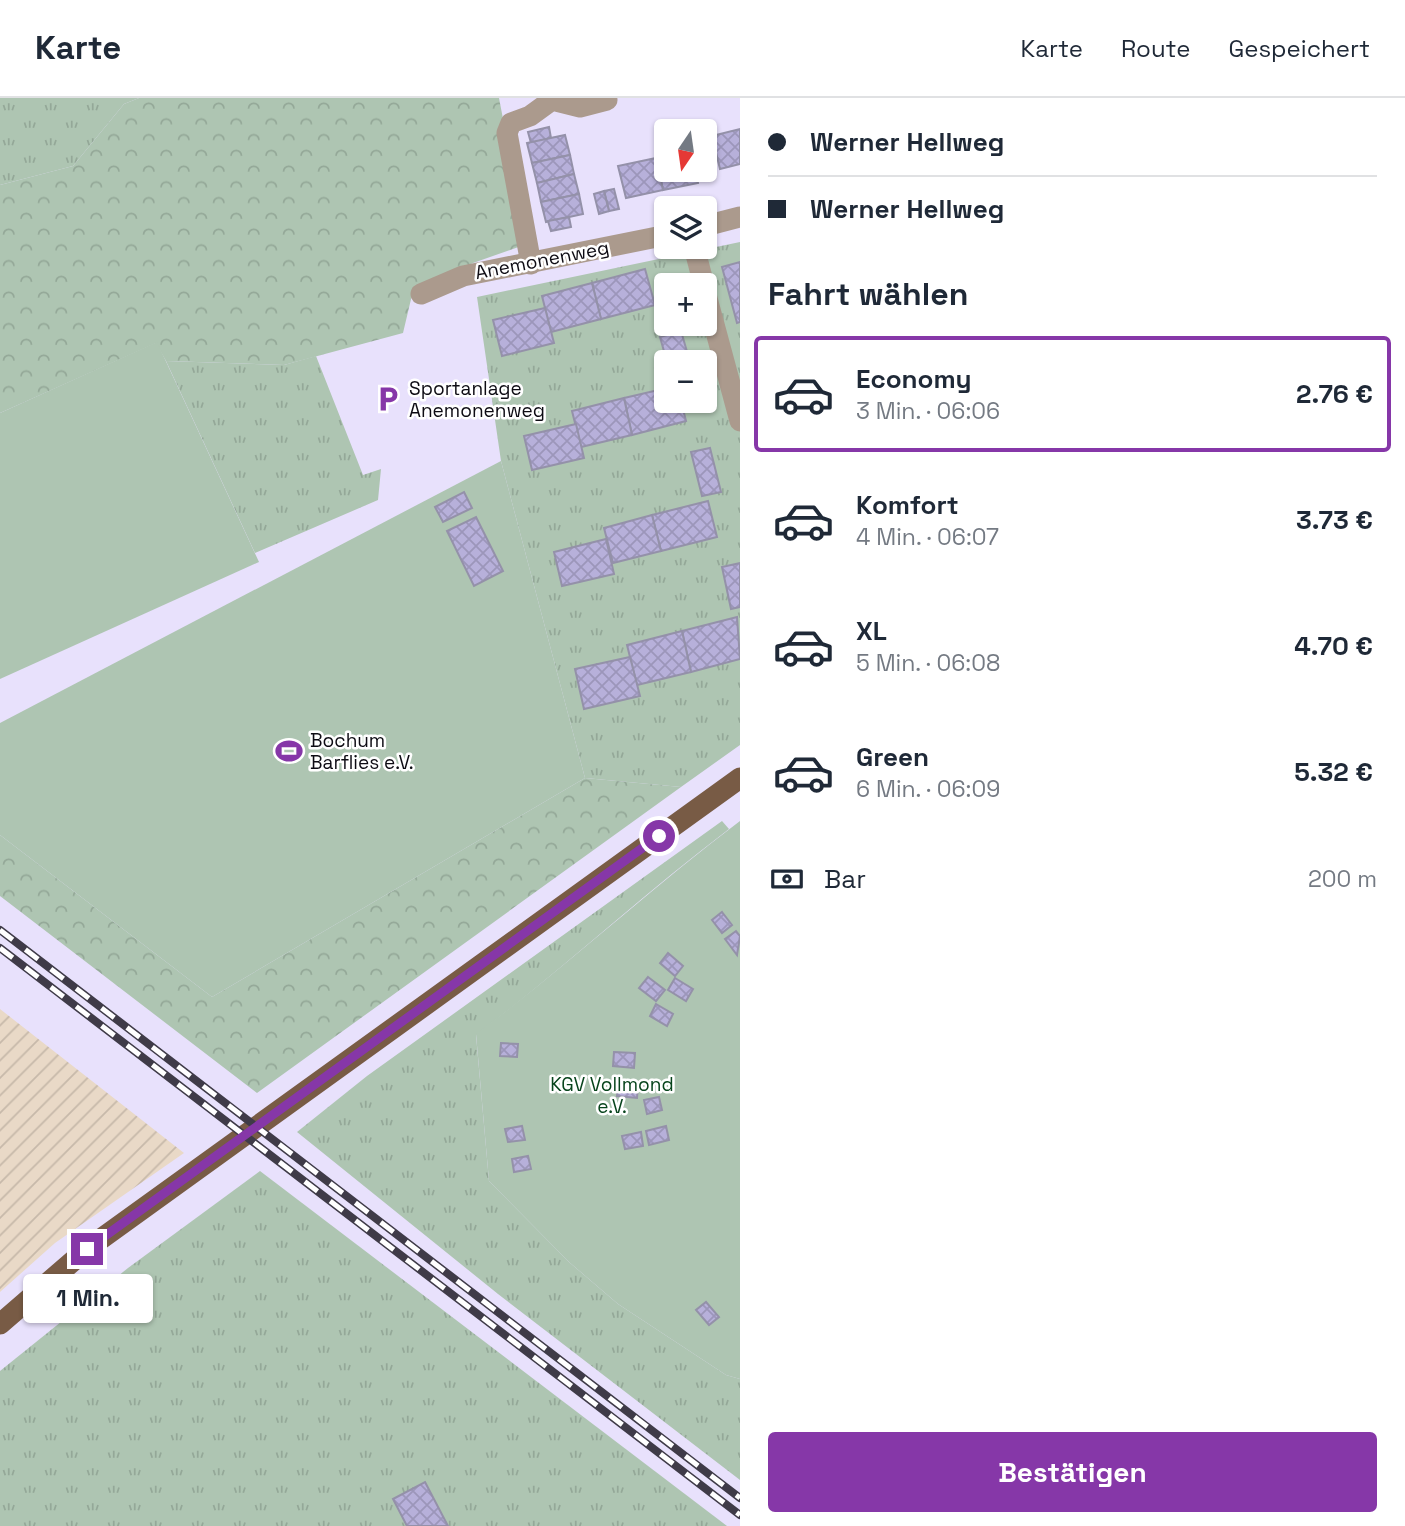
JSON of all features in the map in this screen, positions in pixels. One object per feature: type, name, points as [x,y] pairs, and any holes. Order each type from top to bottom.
[{"type":"main road","points":[[0,1324],[87,1249],[740,778]]},
{"type":"street","points":[[531,264],[507,133],[511,123],[530,116],[552,100],[580,107],[607,100]]},
{"type":"street","points":[[717,223],[740,217]]},
{"type":"street","name":"Anemonenweg","points":[[421,294],[463,276],[654,238]]},
{"type":"street","points":[[717,336],[740,421]]},
{"type":"shaded area","points":[[0,1009],[184,1153],[55,1243],[0,1292]]},
{"type":"green space","points":[[0,98],[139,98],[124,104],[73,166],[0,185]]},
{"type":"green space","points":[[139,98],[499,98],[527,244],[473,263],[412,295],[403,333],[284,365],[166,361],[156,343],[0,413],[0,185],[73,166],[124,104]]},
{"type":"green space","points":[[740,242],[740,745],[681,787],[585,778],[501,461],[477,297],[659,259],[717,259],[717,247]]},
{"type":"green space","points":[[157,342],[259,562],[0,679],[0,413]]},
{"type":"green space","points":[[316,356],[363,475],[381,469],[378,500],[255,553],[166,361],[284,365]]},
{"type":"green space","name":"Bochum Barflies e.V.","points":[[501,461],[585,778],[212,997],[0,835],[0,723]]},
{"type":"green space","points":[[585,778],[681,787],[257,1093],[0,896],[0,835],[212,997]]},
{"type":"green space","points":[[722,821],[729,829],[476,1035],[489,1181],[569,1262],[618,1304],[726,1375],[740,1379],[740,1480],[498,1294],[297,1132],[367,1076]]},
{"type":"green space","name":"KGV Vollmond e.V.","points":[[740,821],[740,1379],[726,1375],[618,1304],[569,1262],[489,1181],[476,1034]]},
{"type":"green space","points":[[260,1171],[727,1526],[0,1526],[0,1371],[128,1268]]},
{"type":"building","points":[[549,127],[551,138],[531,143],[528,132]]},
{"type":"building","points":[[740,129],[740,164],[720,169],[718,134]]},
{"type":"building","points":[[565,135],[570,155],[532,163],[527,143]]},
{"type":"building","points":[[570,155],[574,174],[537,183],[532,163]]},
{"type":"building","points":[[654,158],[654,182],[661,182],[663,190],[626,198],[618,166]]},
{"type":"building","points":[[574,174],[579,194],[541,202],[537,183]]},
{"type":"building","points":[[661,182],[698,183],[663,190]]},
{"type":"building","points":[[614,189],[619,209],[609,211],[604,191]]},
{"type":"building","points":[[604,191],[609,211],[599,214],[594,194]]},
{"type":"building","points":[[579,194],[583,214],[546,222],[541,202]]},
{"type":"building","points":[[569,217],[571,227],[551,231],[548,221]]},
{"type":"building","points":[[740,262],[740,322],[737,323],[722,267]]},
{"type":"building","points":[[645,269],[654,305],[601,319],[592,283]]},
{"type":"building","points":[[592,283],[601,319],[551,332],[542,296]]},
{"type":"building","points":[[545,308],[554,343],[502,356],[493,320]]},
{"type":"building","points":[[682,336],[687,350],[664,350],[660,337]]},
{"type":"building","points":[[654,391],[654,413],[684,413],[686,421],[632,435],[624,398]]},
{"type":"building","points":[[624,398],[632,435],[581,447],[572,411]]},
{"type":"building","points":[[576,424],[584,458],[532,470],[524,436]]},
{"type":"building","points":[[710,448],[721,492],[702,496],[691,452]]},
{"type":"building","points":[[464,492],[472,508],[443,522],[435,507]]},
{"type":"building","points":[[708,501],[717,537],[661,551],[652,515]]},
{"type":"building","points":[[652,515],[661,551],[613,563],[604,528]]},
{"type":"building","points":[[476,517],[503,571],[474,586],[447,531]]},
{"type":"building","points":[[606,539],[614,574],[562,586],[554,552]]},
{"type":"building","points":[[740,563],[740,607],[731,609],[722,567]]},
{"type":"building","points":[[737,617],[740,659],[691,672],[682,631]]},
{"type":"building","points":[[682,631],[691,672],[637,685],[627,645]]},
{"type":"building","points":[[630,657],[640,696],[584,709],[575,669]]},
{"type":"building","points":[[722,912],[732,925],[722,933],[712,920]]},
{"type":"building","points":[[736,931],[740,936],[737,955],[725,939]]},
{"type":"building","points":[[668,953],[683,966],[675,976],[660,963]]},
{"type":"building","points":[[648,977],[665,990],[656,1001],[639,988]]},
{"type":"building","points":[[675,978],[693,989],[686,1001],[668,990]]},
{"type":"building","points":[[656,1004],[673,1014],[667,1026],[650,1016]]},
{"type":"building","points":[[501,1043],[518,1044],[517,1057],[500,1056]]},
{"type":"building","points":[[614,1052],[635,1053],[634,1068],[613,1066]]},
{"type":"building","points":[[618,1083],[638,1085],[637,1098],[617,1096]]},
{"type":"building","points":[[659,1097],[662,1110],[647,1114],[644,1100]]},
{"type":"building","points":[[522,1126],[525,1140],[508,1142],[505,1129]]},
{"type":"building","points":[[666,1126],[669,1140],[649,1145],[646,1131]]},
{"type":"building","points":[[641,1132],[643,1146],[625,1149],[622,1136]]},
{"type":"building","points":[[528,1156],[531,1169],[514,1172],[512,1159]]},
{"type":"building","points":[[706,1302],[719,1317],[709,1325],[696,1310]]},
{"type":"building","points":[[425,1482],[448,1526],[407,1526],[393,1499]]},
{"type":"railway","points":[[0,930],[740,1498]]},
{"type":"railway","points":[[0,948],[740,1515]]},
{"type":"place","name":"Sportanlage Anemonenweg","points":[[388,399]]},
{"type":"place","name":"Bochum Barflies e.V.","points":[[289,751]]},
{"type":"route","points":[[87,1249],[659,836]]}]
